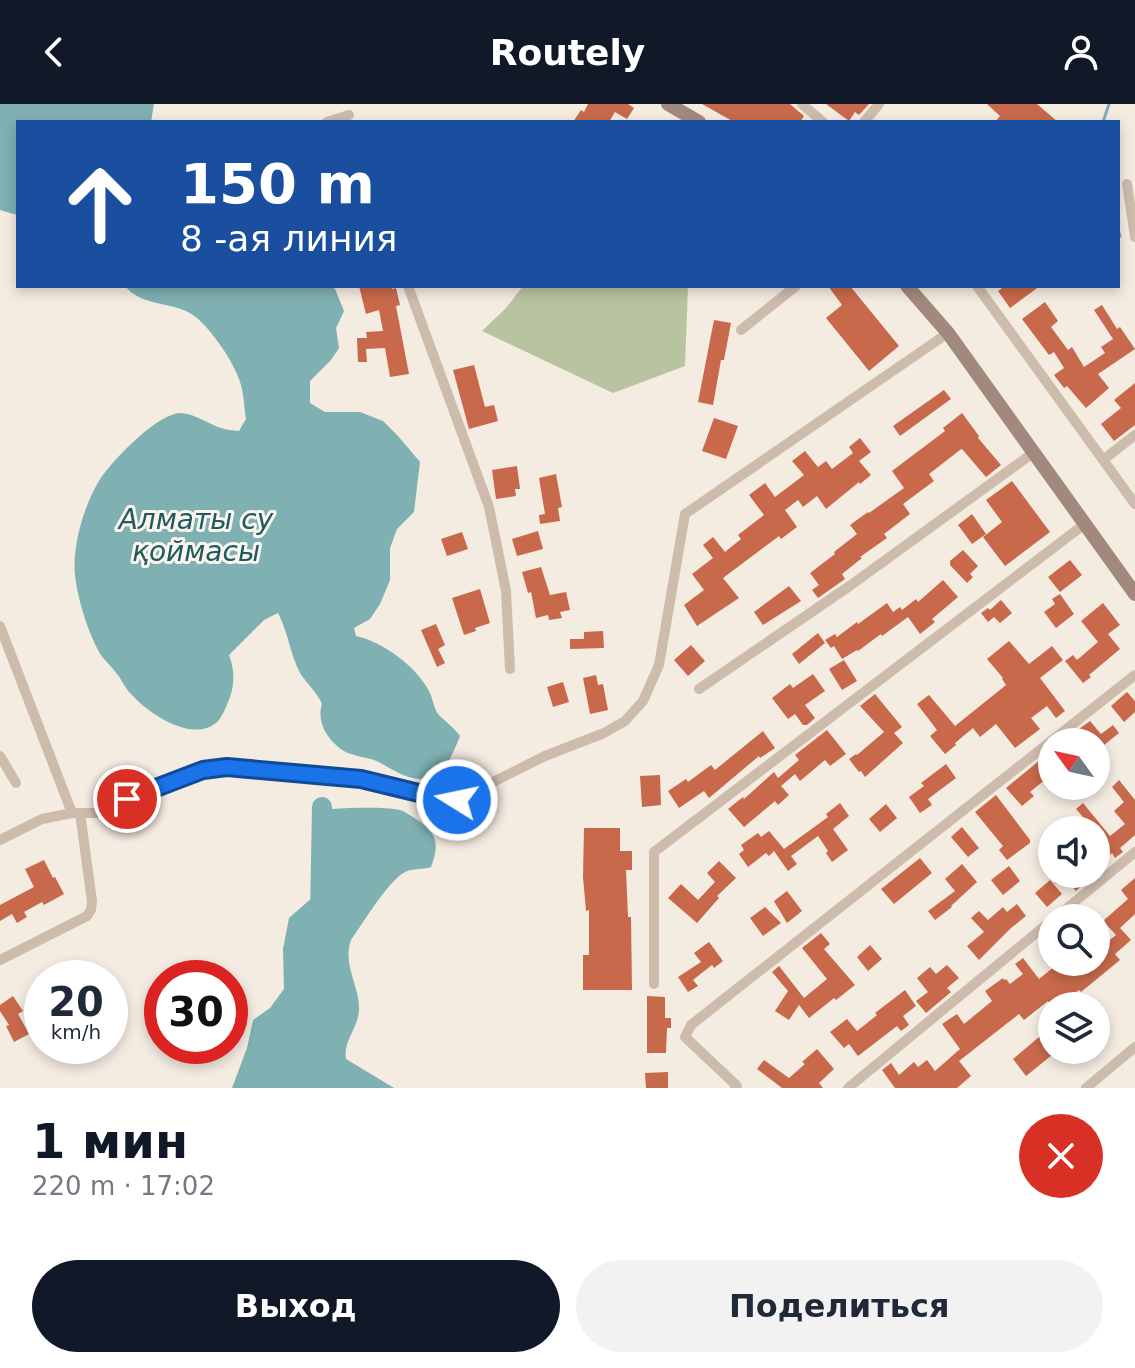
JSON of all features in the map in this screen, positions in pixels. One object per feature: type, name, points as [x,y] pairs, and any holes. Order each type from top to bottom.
[{"type":"street","points":[[668,104],[696,120]]},
{"type":"street","points":[[802,104],[821,120]]},
{"type":"street","points":[[866,120],[879,104]]},
{"type":"street","points":[[1127,184],[1135,237]]},
{"type":"street","points":[[409,288],[489,507],[506,591],[510,669]]},
{"type":"street","points":[[741,330],[794,288]]},
{"type":"street","points":[[909,288],[948,333],[1135,594]]},
{"type":"street","points":[[978,288],[1135,504]]},
{"type":"street","points":[[0,840],[42,819],[97,813],[203,770],[227,767],[361,779],[457,800],[545,756],[604,733],[625,721],[643,701],[659,665],[685,514],[948,333]]},
{"type":"street","points":[[1103,460],[1135,435]]},
{"type":"street","points":[[699,689],[851,585],[1033,453]]},
{"type":"street","points":[[654,984],[654,852],[1086,523]]},
{"type":"street","points":[[0,626],[76,813],[92,901],[87,916],[0,960]]},
{"type":"street","points":[[737,1087],[685,1037],[691,1025],[1135,675]]},
{"type":"street","points":[[0,756],[16,783]]},
{"type":"street","points":[[1071,904],[1135,852]]},
{"type":"street","points":[[848,1088],[1038,931]]},
{"type":"street","points":[[1086,1088],[1135,1047]]},
{"type":"green space","points":[[521,288],[688,288],[685,366],[613,393],[482,331]]},
{"type":"water","points":[[0,104],[154,104],[151,120],[16,120],[16,215],[0,210]]},
{"type":"water","name":"Алматы су қоймасы","points":[[127,288],[335,289],[344,311],[336,328],[339,348],[310,381],[310,403],[325,412],[360,412],[383,421],[420,462],[414,512],[397,529],[390,548],[390,580],[370,619],[354,628],[356,636],[388,649],[416,673],[429,691],[438,714],[460,736],[446,764],[434,776],[425,779],[403,775],[374,760],[348,753],[333,742],[322,724],[322,704],[300,673],[278,613],[264,620],[229,655],[232,690],[220,719],[206,728],[183,728],[159,717],[129,692],[101,655],[81,605],[75,564],[80,526],[99,481],[136,440],[171,415],[186,414],[221,428],[239,431],[246,419],[237,374],[219,343],[203,324],[188,312],[146,300]]},
{"type":"water","points":[[332,809],[402,811],[428,829],[435,839],[431,867],[408,871],[398,877],[369,913],[351,940],[349,949],[359,1010],[346,1059],[394,1088],[232,1088],[241,1064],[248,1064],[253,1020],[270,1008],[284,989],[283,949],[289,918],[321,890],[328,867],[315,845],[321,816]]},
{"type":"building","points":[[588,104],[628,104],[634,108],[627,119],[615,112],[610,120],[574,120],[581,110],[584,112]]},
{"type":"building","points":[[702,104],[790,104],[804,116],[801,120],[730,120]]},
{"type":"building","points":[[826,104],[869,104],[859,115],[855,112],[848,120]]},
{"type":"building","points":[[987,104],[1037,104],[1056,120],[997,120],[1000,116]]},
{"type":"building","points":[[360,288],[396,288],[400,305],[396,306],[409,374],[390,377],[385,348],[366,349],[367,362],[358,362],[357,338],[367,338],[366,332],[383,331],[379,310],[366,314]]},
{"type":"building","points":[[829,288],[852,288],[899,346],[869,371],[826,318],[842,305]]},
{"type":"building","points":[[1002,288],[1037,288],[1010,308],[998,291]]},
{"type":"building","points":[[1045,302],[1058,321],[1051,327],[1068,350],[1072,347],[1084,367],[1105,353],[1101,347],[1113,339],[1094,310],[1102,305],[1117,329],[1120,327],[1135,349],[1098,374],[1109,388],[1086,408],[1054,375],[1064,368],[1054,352],[1049,355],[1022,319]]},
{"type":"building","points":[[714,320],[731,323],[713,405],[698,402]]},
{"type":"building","points":[[474,365],[485,407],[494,405],[498,421],[469,429],[453,370]]},
{"type":"building","points":[[1135,383],[1135,425],[1114,441],[1101,424],[1121,408],[1114,400]]},
{"type":"building","points":[[944,390],[951,399],[900,436],[893,426]]},
{"type":"building","points":[[962,413],[1001,465],[986,477],[960,450],[929,474],[934,481],[903,504],[910,514],[884,534],[887,538],[842,574],[845,579],[818,598],[812,590],[819,585],[810,573],[857,534],[850,525],[904,488],[892,471],[945,431],[943,428]]},
{"type":"building","points":[[714,418],[738,426],[726,459],[702,451]]},
{"type":"building","points":[[860,438],[871,452],[859,461],[871,475],[826,509],[817,496],[803,507],[798,500],[785,510],[797,527],[781,539],[779,536],[723,578],[739,598],[697,626],[684,605],[704,590],[692,574],[713,558],[703,545],[713,537],[725,552],[741,539],[738,535],[764,515],[749,495],[765,483],[775,497],[804,475],[792,461],[805,451],[818,467],[826,461],[832,469],[853,453],[849,447]]},
{"type":"building","points":[[517,466],[520,489],[515,489],[516,496],[496,499],[492,470]]},
{"type":"building","points":[[556,474],[562,507],[558,508],[560,521],[540,524],[539,515],[545,514],[539,478]]},
{"type":"building","points":[[1012,481],[1050,532],[1005,566],[983,537],[1002,522],[986,500]]},
{"type":"building","points":[[972,514],[986,534],[972,544],[958,525]]},
{"type":"building","points":[[538,531],[543,549],[517,556],[512,539]]},
{"type":"building","points":[[462,532],[468,549],[447,556],[441,539]]},
{"type":"building","points":[[963,550],[978,566],[967,583],[950,565],[950,561]]},
{"type":"building","points":[[1070,560],[1082,575],[1060,592],[1048,577]]},
{"type":"building","points":[[541,567],[550,595],[566,592],[570,610],[560,612],[562,618],[549,620],[548,615],[536,618],[531,592],[528,593],[522,572]]},
{"type":"building","points":[[943,580],[958,597],[920,634],[908,617],[842,659],[834,646],[831,648],[825,640],[835,634],[837,637],[887,603],[893,612],[900,607],[902,610],[916,599],[918,602]]},
{"type":"building","points":[[789,586],[801,601],[763,625],[754,612]]},
{"type":"building","points":[[480,589],[490,623],[464,635],[452,598]]},
{"type":"building","points":[[1060,594],[1074,614],[1056,628],[1044,612],[1055,604],[1052,599]]},
{"type":"building","points":[[1001,600],[1012,613],[1000,623],[994,617],[988,622],[981,613]]},
{"type":"building","points":[[1103,603],[1120,625],[1108,634],[1120,649],[1083,683],[1065,661],[1073,655],[1077,660],[1098,642],[1081,621]]},
{"type":"building","points":[[436,624],[445,645],[438,649],[445,663],[437,667],[421,630]]},
{"type":"building","points":[[603,631],[604,648],[570,649],[570,639],[584,639],[584,632]]},
{"type":"building","points":[[818,633],[825,643],[799,664],[792,654]]},
{"type":"building","points":[[1009,641],[1029,664],[1052,646],[1063,660],[1040,678],[1065,711],[1056,718],[1047,706],[1031,718],[1038,731],[1015,748],[996,724],[980,737],[973,728],[945,754],[930,736],[937,730],[917,704],[929,695],[955,726],[1006,685],[987,659]]},
{"type":"building","points":[[691,645],[705,661],[688,676],[674,660]]},
{"type":"building","points":[[844,660],[857,681],[842,690],[829,669]]},
{"type":"building","points":[[813,674],[825,691],[805,705],[815,718],[803,725],[795,714],[788,719],[772,698],[790,684],[793,688]]},
{"type":"building","points":[[596,675],[598,685],[603,684],[608,710],[590,714],[583,678]]},
{"type":"building","points":[[563,682],[569,702],[553,707],[547,687]]},
{"type":"building","points":[[1127,692],[1135,701],[1135,712],[1124,722],[1111,706]]},
{"type":"building","points":[[875,694],[902,727],[894,733],[903,743],[865,777],[849,759],[884,732],[860,706]]},
{"type":"building","points":[[1090,721],[1096,728],[1080,728]]},
{"type":"building","points":[[1113,725],[1119,733],[1110,740],[1109,728]]},
{"type":"building","points":[[827,730],[846,754],[830,766],[825,760],[800,781],[795,774],[781,786],[789,795],[778,805],[775,801],[744,827],[728,809],[774,772],[778,778],[799,760],[795,755]]},
{"type":"building","points":[[763,731],[775,748],[759,756],[709,798],[704,791],[679,808],[668,791],[686,779],[688,782],[711,765],[715,770]]},
{"type":"building","points":[[1038,762],[1038,785],[1030,792],[1034,796],[1022,806],[1006,788]]},
{"type":"building","points":[[946,764],[956,778],[928,799],[932,805],[920,813],[909,797],[924,786],[921,783]]},
{"type":"building","points":[[660,775],[661,805],[642,807],[640,776]]},
{"type":"building","points":[[1119,780],[1135,800],[1135,835],[1120,848],[1123,852],[1115,858],[1112,853],[1110,855],[1110,836],[1125,824],[1114,811],[1124,802],[1112,787]]},
{"type":"building","points":[[996,795],[1030,840],[1007,860],[999,850],[1003,846],[975,812]]},
{"type":"building","points":[[840,803],[849,816],[833,829],[848,850],[832,862],[818,836],[791,856],[797,864],[788,871],[774,851],[769,856],[766,853],[748,867],[739,854],[744,850],[741,845],[758,833],[761,837],[769,831],[784,849],[828,817],[826,814]]},
{"type":"building","points":[[1083,803],[1094,816],[1082,816],[1076,809]]},
{"type":"building","points":[[886,804],[897,818],[880,832],[869,819]]},
{"type":"building","points":[[962,827],[979,848],[968,857],[951,837]]},
{"type":"building","points":[[584,828],[620,828],[620,851],[632,851],[632,870],[626,870],[628,917],[631,917],[632,990],[583,990],[583,955],[589,955],[589,910],[586,911],[583,877]]},
{"type":"building","points":[[920,858],[932,873],[894,904],[881,889]]},
{"type":"building","points":[[44,860],[64,894],[24,912],[27,917],[17,923],[12,914],[0,921],[0,905],[34,887],[25,869]]},
{"type":"building","points":[[719,861],[736,878],[717,896],[719,898],[697,923],[668,898],[681,884],[698,900],[715,882],[707,873]]},
{"type":"building","points":[[962,864],[977,882],[935,920],[928,911],[955,891],[945,879]]},
{"type":"building","points":[[1009,866],[1020,881],[1003,895],[991,880]]},
{"type":"building","points":[[1135,878],[1135,914],[1120,928],[1131,940],[1115,954],[1120,960],[1110,968],[1110,940],[1116,935],[1110,929],[1110,915],[1128,899],[1121,890]]},
{"type":"building","points":[[1041,888],[1057,888],[1062,894],[1050,904],[1044,904],[1035,893]]},
{"type":"building","points":[[787,891],[802,911],[787,923],[774,901]]},
{"type":"building","points":[[1017,904],[1026,916],[979,960],[967,946],[984,932],[971,918],[979,911],[988,920],[1003,907],[1007,912]]},
{"type":"building","points":[[765,907],[781,923],[763,936],[750,918]]},
{"type":"building","points":[[821,933],[830,944],[824,949],[855,985],[809,1018],[799,1005],[789,1020],[775,1011],[788,991],[772,972],[779,966],[804,998],[827,979],[802,948]]},
{"type":"building","points":[[709,942],[723,961],[714,968],[712,965],[693,980],[698,986],[688,992],[678,977],[701,962],[694,953]]},
{"type":"building","points":[[870,945],[882,959],[868,971],[857,957]]},
{"type":"building","points":[[1023,958],[1039,979],[1043,976],[1100,976],[1081,992],[1038,992],[1038,1009],[1024,1020],[1019,1014],[959,1061],[971,1076],[957,1088],[895,1088],[882,1070],[891,1063],[899,1075],[914,1062],[918,1067],[927,1060],[935,1071],[960,1049],[942,1024],[957,1014],[964,1024],[992,1001],[985,991],[1003,978],[1010,984],[1023,974],[1015,964]]},
{"type":"building","points":[[947,965],[959,978],[947,988],[951,992],[926,1013],[916,1001],[928,992],[917,978],[930,967],[936,974]]},
{"type":"building","points":[[905,990],[916,1006],[903,1016],[909,1025],[901,1031],[897,1026],[858,1056],[849,1044],[844,1048],[830,1032],[847,1019],[857,1031]]},
{"type":"building","points":[[13,996],[23,1011],[18,1014],[24,1025],[24,1037],[14,1042],[0,1005]]},
{"type":"building","points":[[647,996],[665,997],[665,1018],[671,1018],[671,1028],[667,1028],[666,1053],[647,1053]]},
{"type":"building","points":[[1038,1038],[1038,1064],[1041,1064],[1026,1076],[1013,1059]]},
{"type":"building","points":[[817,1049],[834,1069],[819,1083],[823,1088],[782,1088],[757,1069],[764,1060],[789,1078]]},
{"type":"building","points":[[668,1072],[668,1088],[646,1088],[645,1073]]},
{"type":"waterway","points":[[1104,120],[1109,104]]},
{"type":"waterway","points":[[320,916],[322,807]]},
{"type":"route","points":[[127,799],[203,770],[227,767],[361,779],[457,800]]}]
